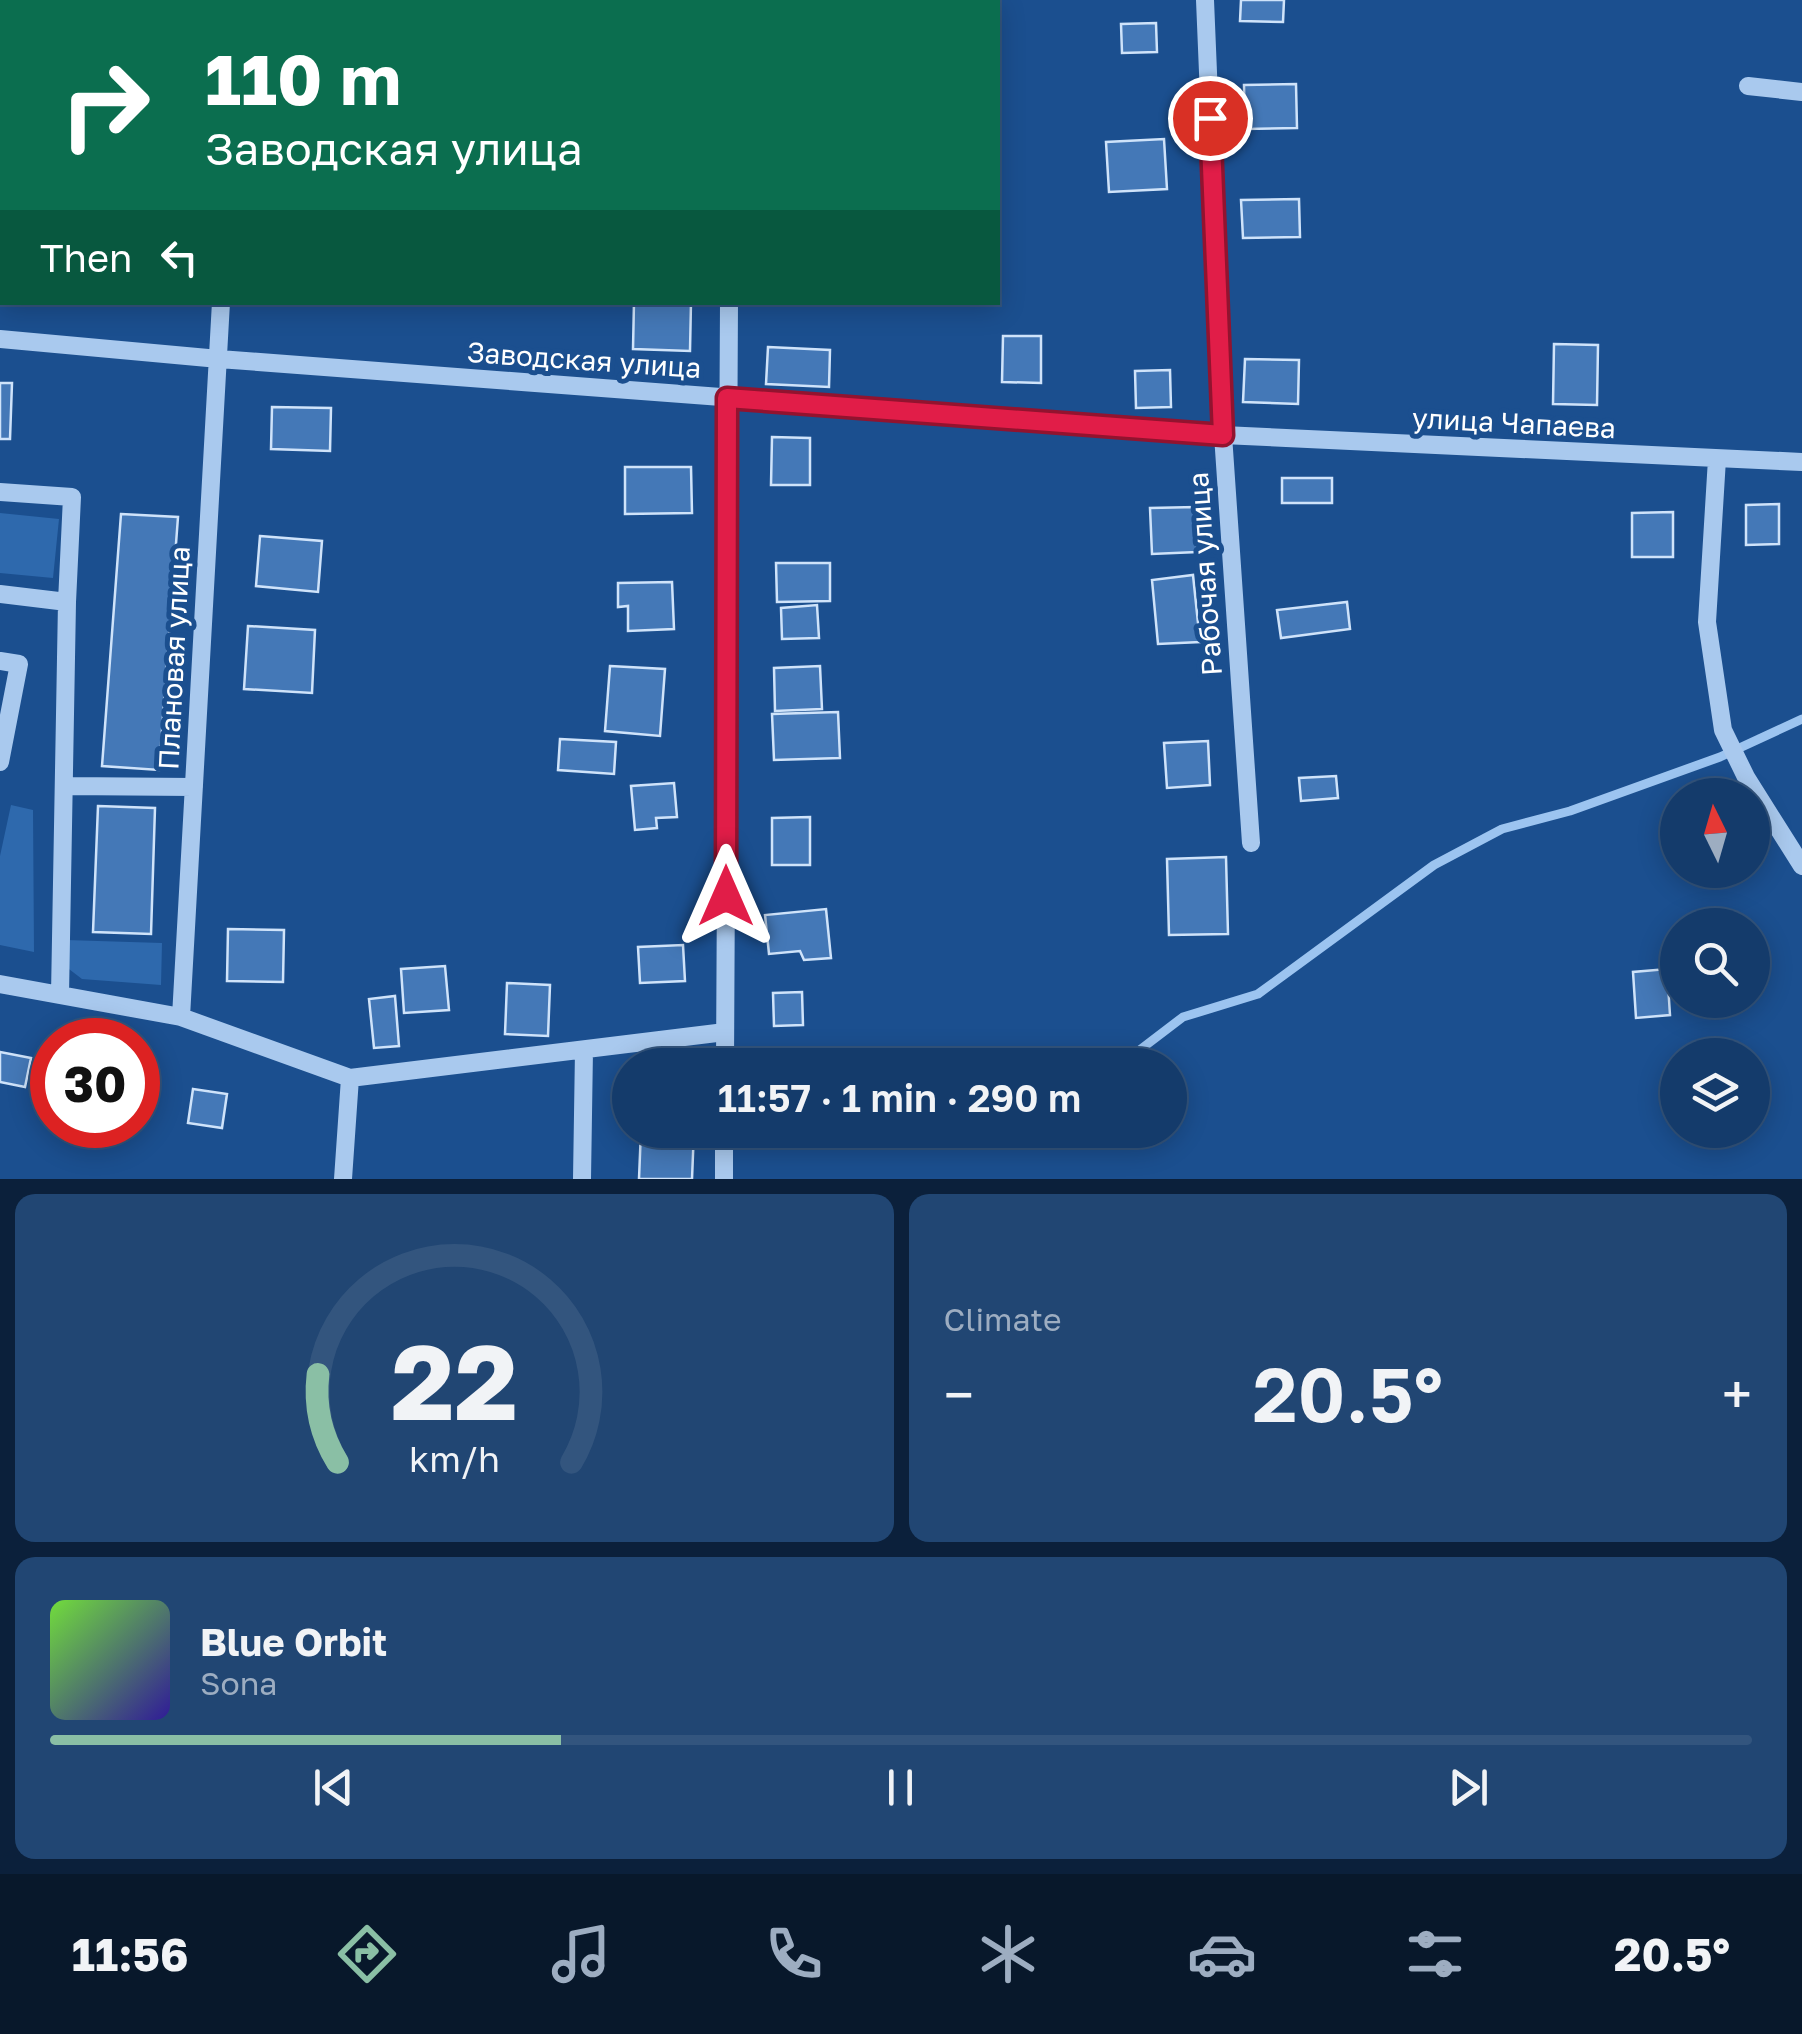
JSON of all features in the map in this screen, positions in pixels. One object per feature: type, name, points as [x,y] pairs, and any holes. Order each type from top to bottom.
[{"type":"street","name":"Рабочая улица","points":[[1205,0],[1223,435],[1251,844]]},
{"type":"street","points":[[1748,86],[1802,92]]},
{"type":"street","name":"Плановая улица","points":[[181,1017],[222,305]]},
{"type":"street","points":[[725,1048],[728,305]]},
{"type":"street","name":"Заводская улица","points":[[0,339],[1223,435]]},
{"type":"street","name":"улица Чапаева","points":[[1223,435],[1802,462]]},
{"type":"street","points":[[1717,459],[1706,622],[1723,730],[1746,776],[1802,866]]},
{"type":"street","points":[[0,492],[72,497],[60,995]]},
{"type":"street","points":[[0,594],[67,602]]},
{"type":"street","points":[[0,661],[19,664],[0,762]]},
{"type":"street","points":[[64,786],[194,787]]},
{"type":"street","points":[[0,984],[181,1017],[350,1078],[725,1032]]},
{"type":"street","points":[[582,1179],[584,1050]]},
{"type":"street","points":[[344,1179],[350,1078]]},
{"type":"street","points":[[724,1148],[724,1179]]},
{"type":"shaded area","points":[[0,513],[59,519],[53,578],[0,573]]},
{"type":"shaded area","points":[[11,805],[33,810],[34,952],[0,945],[0,856]]},
{"type":"shaded area","points":[[66,940],[162,943],[161,985],[82,979],[65,966]]},
{"type":"building","points":[[1241,0],[1284,0],[1283,22],[1240,21]]},
{"type":"building","points":[[1156,23],[1157,52],[1122,53],[1121,24]]},
{"type":"building","points":[[1296,84],[1297,128],[1245,129],[1244,85]]},
{"type":"building","points":[[1164,139],[1167,189],[1109,192],[1106,142]]},
{"type":"building","points":[[1299,199],[1300,237],[1243,238],[1241,200]]},
{"type":"building","points":[[634,305],[691,305],[690,351],[633,349]]},
{"type":"building","points":[[1003,336],[1041,336],[1041,383],[1002,382]]},
{"type":"building","points":[[1554,344],[1598,345],[1597,405],[1553,404]]},
{"type":"building","points":[[768,347],[830,350],[829,387],[766,384]]},
{"type":"building","points":[[1245,359],[1299,360],[1298,404],[1243,402]]},
{"type":"building","points":[[1170,370],[1171,407],[1136,408],[1135,371]]},
{"type":"building","points":[[0,383],[12,383],[10,439],[0,439]]},
{"type":"building","points":[[272,407],[331,408],[330,451],[271,449]]},
{"type":"building","points":[[772,437],[810,438],[810,485],[771,485]]},
{"type":"building","points":[[625,467],[691,467],[692,513],[625,514]]},
{"type":"building","points":[[1282,478],[1332,478],[1332,503],[1282,503]]},
{"type":"building","points":[[1779,504],[1779,544],[1746,545],[1746,505]]},
{"type":"building","points":[[1196,507],[1197,552],[1152,554],[1150,508]]},
{"type":"building","points":[[1673,512],[1673,557],[1632,557],[1632,513]]},
{"type":"building","points":[[121,514],[178,517],[159,770],[102,766]]},
{"type":"building","points":[[260,536],[322,541],[318,592],[256,586]]},
{"type":"building","points":[[776,563],[830,563],[830,601],[777,602]]},
{"type":"building","points":[[1193,575],[1200,642],[1158,644],[1152,580]]},
{"type":"building","points":[[672,582],[674,629],[628,631],[628,606],[618,607],[618,583]]},
{"type":"building","points":[[1347,602],[1350,629],[1281,638],[1277,610]]},
{"type":"building","points":[[817,605],[819,638],[782,639],[781,608]]},
{"type":"building","points":[[248,626],[315,630],[312,693],[244,689]]},
{"type":"building","points":[[610,666],[665,669],[660,736],[605,731]]},
{"type":"building","points":[[820,666],[822,709],[775,711],[774,668]]},
{"type":"building","points":[[838,712],[840,758],[774,760],[772,714]]},
{"type":"building","points":[[560,739],[616,742],[614,774],[558,770]]},
{"type":"building","points":[[1208,741],[1210,785],[1167,788],[1164,743]]},
{"type":"building","points":[[1336,776],[1338,798],[1301,801],[1299,778]]},
{"type":"building","points":[[674,783],[677,817],[656,818],[657,828],[635,830],[631,786]]},
{"type":"building","points":[[98,806],[155,808],[151,934],[93,932]]},
{"type":"building","points":[[810,817],[810,865],[772,865],[772,818]]},
{"type":"building","points":[[1226,857],[1228,934],[1169,935],[1167,859]]},
{"type":"building","points":[[826,909],[831,958],[804,960],[800,951],[769,954],[765,915]]},
{"type":"building","points":[[228,929],[284,930],[283,982],[227,981]]},
{"type":"building","points":[[683,945],[685,981],[640,983],[638,947]]},
{"type":"building","points":[[445,966],[449,1010],[404,1013],[401,969]]},
{"type":"building","points":[[1660,970],[1660,1016],[1636,1018],[1633,972]]},
{"type":"building","points":[[507,983],[550,985],[548,1036],[505,1034]]},
{"type":"building","points":[[802,992],[803,1025],[774,1026],[773,993]]},
{"type":"building","points":[[395,996],[399,1046],[374,1048],[369,999]]},
{"type":"building","points":[[0,1052],[30,1058],[25,1087],[0,1082]]},
{"type":"building","points":[[193,1089],[227,1094],[222,1128],[188,1123]]},
{"type":"building","points":[[640,1148],[693,1148],[692,1179],[639,1179]]},
{"type":"waterway","points":[[1142,1048],[1183,1017],[1258,994],[1434,865],[1502,829],[1570,811],[1720,757],[1802,719]]},
{"type":"route","points":[[726,896],[727,398],[1223,435],[1210,118]]}]
